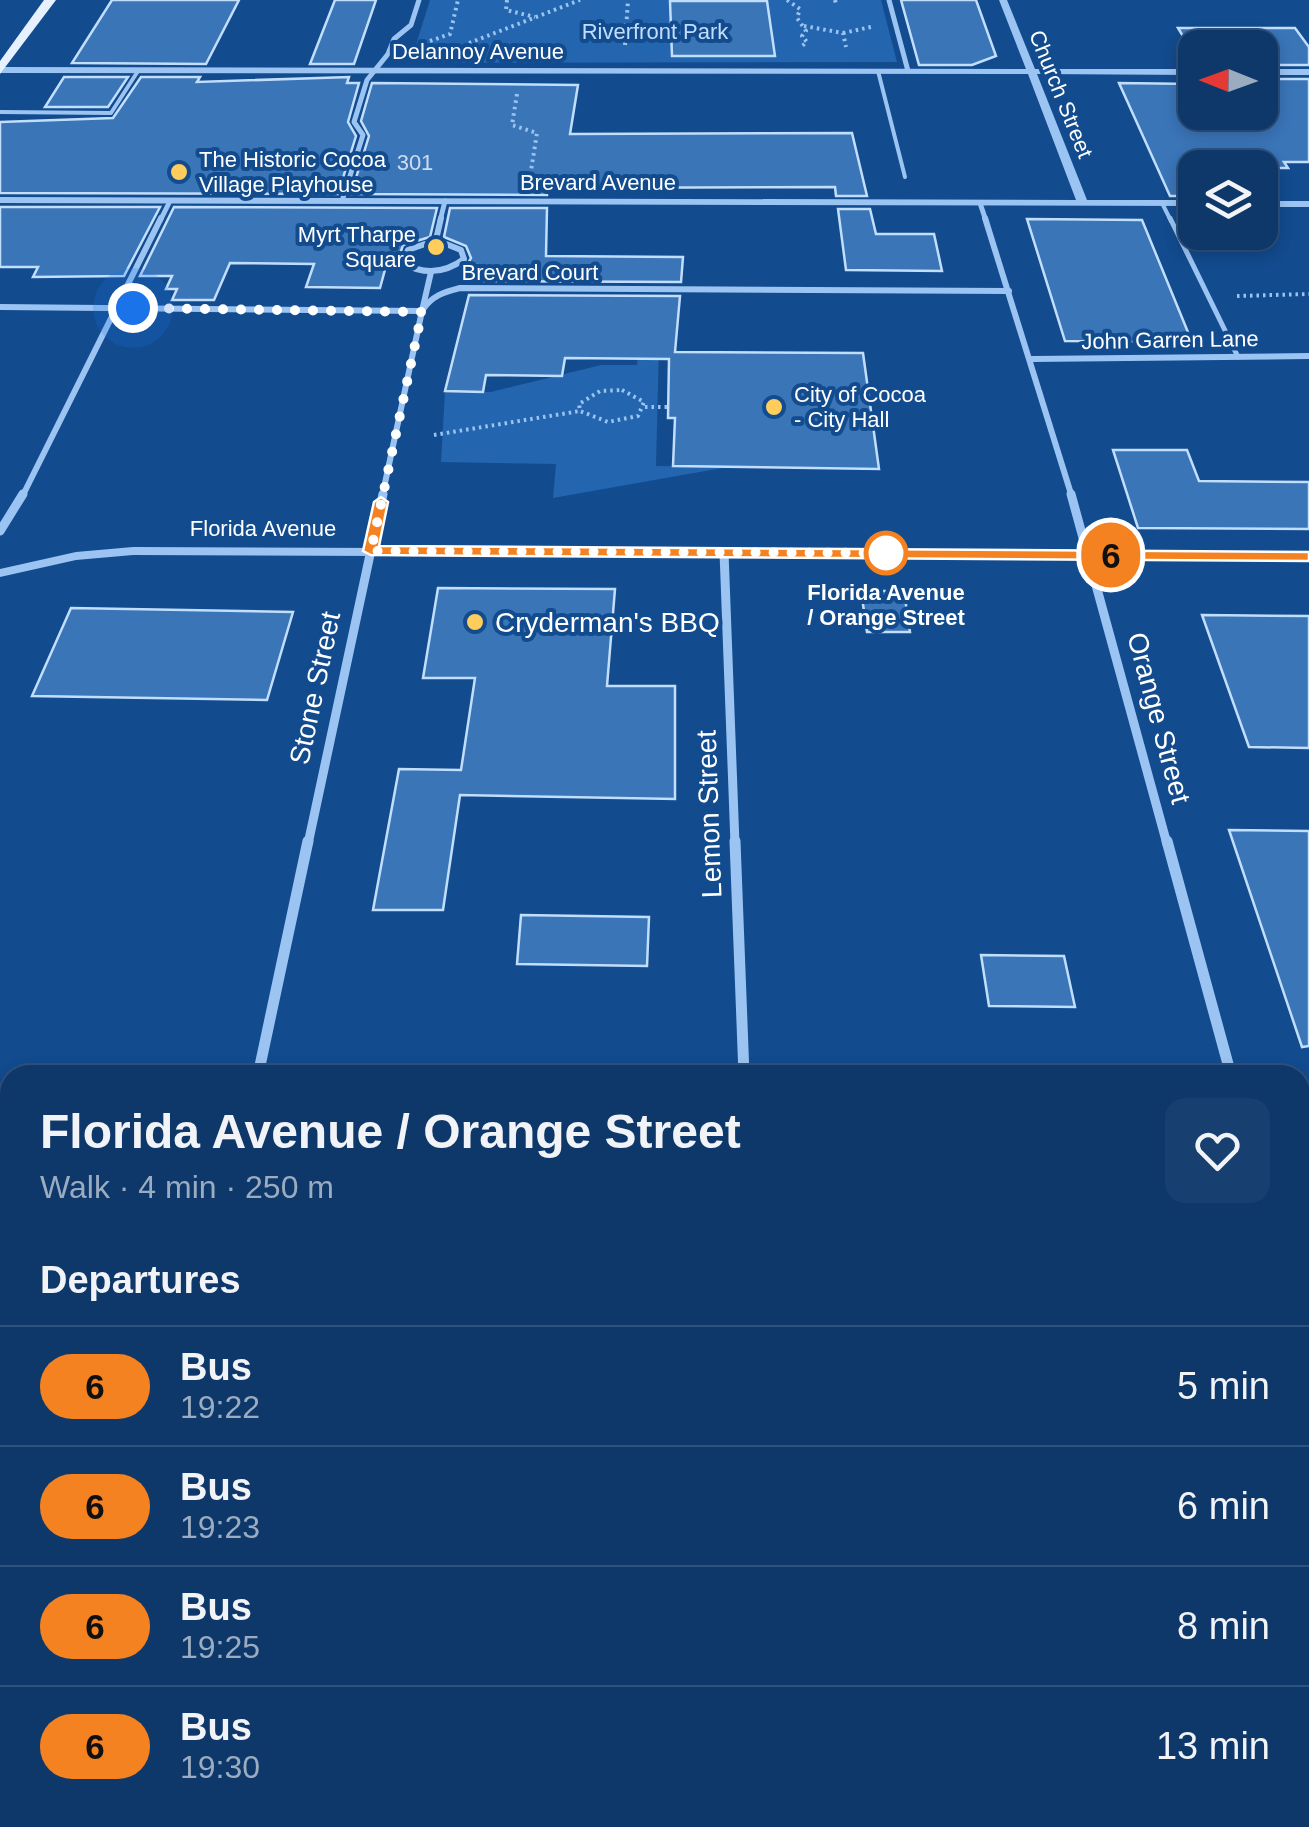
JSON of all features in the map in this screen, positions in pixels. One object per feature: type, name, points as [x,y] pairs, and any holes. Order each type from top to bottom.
[{"type":"main road","points":[[0,70],[50,0]]},
{"type":"street","points":[[342,201],[363,135],[354,122],[367,80],[388,54],[394,39],[412,26],[419,0]]},
{"type":"street","points":[[889,0],[908,71]]},
{"type":"street","name":"Church Street","points":[[1002,0],[1083,203]]},
{"type":"street","name":"Delannoy Avenue","points":[[0,70],[1178,72]]},
{"type":"street","points":[[1278,72],[1309,72]]},
{"type":"street","name":"Brevard Avenue","points":[[0,200],[1178,203]]},
{"type":"street","points":[[0,532],[9,522],[170,201]]},
{"type":"street","points":[[435,244],[445,201]]},
{"type":"street","name":"Orange Street","points":[[980,203],[1032,359],[1229,1065]]},
{"type":"street","points":[[1278,204],[1309,204]]},
{"type":"street","points":[[435,244],[461,250],[464,260],[453,268],[431,272],[406,267],[401,258],[408,250],[435,244]]},
{"type":"street","points":[[0,307],[422,312],[431,272]]},
{"type":"street","name":"Brevard Court","points":[[422,312],[428,300],[440,292],[460,288],[1009,292]]},
{"type":"street","name":"Stone Street","points":[[260,1065],[422,312]]},
{"type":"street","name":"John Garren Lane","points":[[1032,359],[1309,356]]},
{"type":"street","name":"Florida Avenue","points":[[0,573],[76,556],[133,551],[1309,556]]},
{"type":"street","name":"Lemon Street","points":[[724,552],[744,1065]]},
{"type":"lane","points":[[0,112],[112,113],[138,70]]},
{"type":"lane","points":[[878,71],[905,177]]},
{"type":"lane","points":[[1162,203],[1238,356]]},
{"type":"path","points":[[507,0],[506,10],[536,17]]},
{"type":"path","points":[[466,44],[580,0]]},
{"type":"path","points":[[623,71],[628,0]]},
{"type":"path","points":[[787,0],[800,9],[797,18],[806,31],[802,36],[807,42],[801,49],[805,54]]},
{"type":"path","points":[[804,26],[843,32],[846,47]]},
{"type":"path","points":[[625,38],[672,38]]},
{"type":"path","points":[[522,71],[512,125],[537,133],[530,178]]},
{"type":"path","points":[[580,410],[583,398],[611,389],[640,396],[645,407]]},
{"type":"path","points":[[645,407],[668,407]]},
{"type":"path","points":[[434,435],[580,410],[590,418],[620,422],[638,416],[645,407]]},
{"type":"green space","name":"Riverfront Park","points":[[430,0],[881,0],[897,62],[445,63],[412,57]]},
{"type":"green space","points":[[642,300],[659,345],[656,466],[728,467],[553,498],[556,464],[441,462],[445,391],[491,392],[601,365],[637,365]]},
{"type":"building","points":[[112,0],[239,0],[206,64],[72,63]]},
{"type":"building","points":[[335,0],[376,0],[354,64],[310,64]]},
{"type":"building","points":[[901,0],[976,0],[996,56],[972,65],[919,65]]},
{"type":"building","points":[[670,1],[767,1],[775,56],[672,56]]},
{"type":"building","points":[[1295,28],[1309,47],[1309,65],[1278,65],[1278,30],[1179,30]]},
{"type":"building","points":[[64,77],[128,77],[108,107],[45,107]]},
{"type":"building","points":[[141,77],[200,77],[197,82],[349,77],[347,83],[359,83],[348,122],[356,136],[338,194],[0,193],[0,122],[113,118]]},
{"type":"building","points":[[1278,79],[1309,79],[1309,162],[1284,162],[1288,168],[1278,168],[1278,150],[1178,150],[1178,196],[1170,196],[1119,83],[1178,84],[1178,130],[1278,130]]},
{"type":"building","points":[[372,83],[578,85],[570,134],[852,133],[867,196],[836,196],[835,187],[547,188],[547,195],[351,194],[369,136],[361,121]]},
{"type":"building","points":[[0,207],[160,207],[124,276],[33,277],[38,267],[0,267]]},
{"type":"building","points":[[174,207],[437,208],[430,237],[403,245],[396,266],[386,266],[380,288],[306,287],[314,264],[230,263],[214,300],[172,300],[177,289],[166,289],[172,276],[140,276]]},
{"type":"building","points":[[450,208],[547,208],[546,256],[683,257],[681,282],[472,281],[476,265],[467,265],[471,258],[466,246],[444,237]]},
{"type":"building","points":[[838,209],[870,209],[876,234],[934,234],[942,271],[846,270]]},
{"type":"building","points":[[1027,219],[1142,220],[1192,342],[1065,341]]},
{"type":"building","points":[[469,295],[680,296],[675,352],[863,353],[879,469],[673,466],[675,418],[668,418],[669,359],[565,358],[562,376],[486,375],[483,392],[445,391]]},
{"type":"building","points":[[1113,450],[1187,450],[1199,481],[1309,482],[1309,529],[1138,528]]},
{"type":"building","points":[[438,588],[615,589],[607,686],[675,686],[675,799],[460,795],[443,910],[373,910],[399,769],[461,770],[475,678],[423,678]]},
{"type":"building","points":[[861,591],[904,591],[910,632],[867,632]]},
{"type":"building","points":[[71,608],[293,612],[267,700],[32,696]]},
{"type":"building","points":[[1202,615],[1309,616],[1309,748],[1249,747]]},
{"type":"building","points":[[1229,830],[1309,831],[1309,1046],[1302,1047]]},
{"type":"building","points":[[521,915],[649,917],[647,966],[517,964]]},
{"type":"building","points":[[981,955],[1064,956],[1075,1007],[989,1006]]},
{"type":"bus line","name":"6","points":[[381,502],[371,551],[1309,556]]},
{"type":"place","name":"The Historic Cocoa Village Playhouse","points":[[179,172]]},
{"type":"place","name":"Myrt Tharpe Square","points":[[436,247]]},
{"type":"place","name":"City of Cocoa - City Hall","points":[[774,407]]},
{"type":"place","name":"Florida Avenue / Orange Street","points":[[886,553]]},
{"type":"place","name":"Cryderman's BBQ","points":[[475,622]]},
{"type":"route","points":[[133,308],[422,312],[371,551],[886,553]]}]
